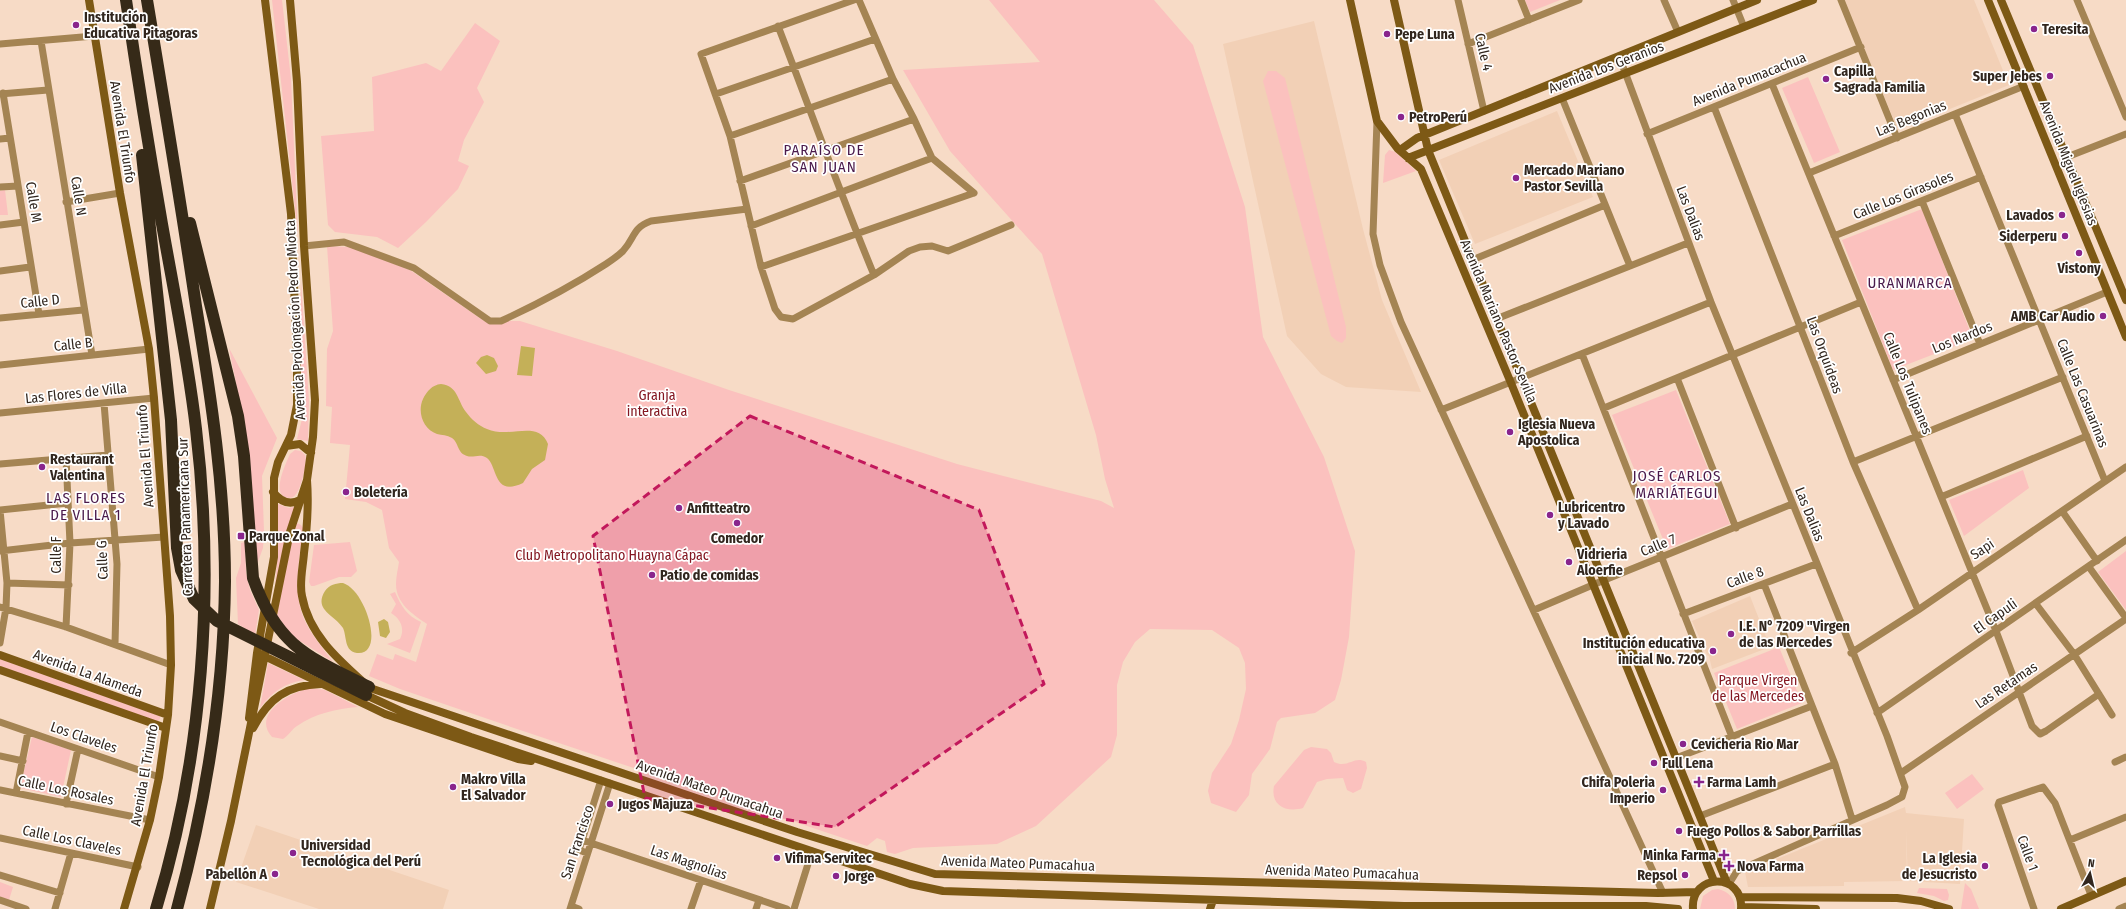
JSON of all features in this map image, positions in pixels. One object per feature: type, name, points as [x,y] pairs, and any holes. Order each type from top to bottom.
[{"type":"highway","points":[[126,0],[144,124],[142,154],[171,420],[177,548],[181,570],[194,599],[208,614],[221,624],[313,664],[368,691]]},
{"type":"highway","points":[[147,0],[216,430],[221,485],[225,579],[222,655],[212,748],[198,825],[176,909]]},
{"type":"highway","name":"Carretera Panamericana Sur","points":[[144,124],[189,374],[195,416],[201,485],[205,578],[201,654],[195,724],[178,822],[156,909]]},
{"type":"highway","points":[[175,167],[214,316],[238,416],[244,456],[252,578],[264,606],[277,628],[313,664]]},
{"type":"main road","name":"Avenida El Triunfo","points":[[89,0],[120,193],[148,349],[154,398],[170,616],[168,715],[159,777],[138,867],[124,909]]},
{"type":"main road","name":"Avenida Prolongación Pedro Miotta","points":[[261,654],[275,550],[273,492],[275,470],[294,426],[297,405],[293,238],[265,0]]},
{"type":"main road","name":"Avenida Prolongación Pedro Miotta","points":[[261,654],[290,532],[308,480],[315,400],[304,246],[297,82],[290,0]]},
{"type":"main road","name":"Avenida Mariano Pastor Sevilla","points":[[1350,0],[1377,121],[1400,150],[1421,169],[1511,383],[1592,585],[1714,881]]},
{"type":"main road","name":"Avenida Mariano Pastor Sevilla","points":[[1394,0],[1428,150],[1602,580],[1728,884],[1740,897]]},
{"type":"main road","name":"Avenida Los Geranios","points":[[1400,150],[1424,135],[1443,127],[1758,0]]},
{"type":"main road","name":"Avenida Los Geranios","points":[[1408,158],[1813,0]]},
{"type":"main road","name":"Avenida Miguel Iglesias","points":[[1988,0],[2126,337]]},
{"type":"main road","name":"Avenida Miguel Iglesias","points":[[2001,0],[2126,300]]},
{"type":"main road","points":[[1443,127],[1450,141]]},
{"type":"main road","points":[[286,446],[300,444],[311,452]]},
{"type":"main road","points":[[308,480],[309,509],[301,595],[306,611],[318,637],[368,691]]},
{"type":"main road","points":[[273,492],[279,499],[288,503],[293,503],[300,500]]},
{"type":"main road","points":[[210,909],[226,847],[247,739],[261,654],[322,684],[404,721],[518,759],[546,762]]},
{"type":"main road","name":"Avenida La Alameda","points":[[0,655],[168,715]]},
{"type":"main road","points":[[0,670],[166,728]]},
{"type":"main road","points":[[247,739],[259,716],[279,694],[301,685],[322,684]]},
{"type":"main road","name":"Avenida Mateo Pumacahua","points":[[368,691],[405,712],[464,734],[910,884],[943,891],[1407,907],[1646,906],[1678,909]]},
{"type":"main road","name":"Avenida Mateo Pumacahua","points":[[368,691],[797,832],[935,874],[1663,893],[1696,892]]},
{"type":"main road","points":[[1693,909],[1693,900],[1696,892],[1707,883],[1714,881],[1728,884]]},
{"type":"main road","points":[[2061,909],[2126,881]]},
{"type":"main road","points":[[1816,909],[1742,908],[1740,897],[1897,898],[1921,901],[1949,909]]},
{"type":"main road","points":[[1210,909],[1213,900]]},
{"type":"main road","points":[[1223,909],[1226,901]]},
{"type":"street","points":[[854,0],[702,54],[730,136],[761,267],[775,309],[781,317],[793,319],[874,275],[909,251],[920,247],[932,246],[948,251],[1011,225]]},
{"type":"street","points":[[761,267],[974,193],[932,158],[893,79],[859,0]]},
{"type":"street","name":"Calle 4","points":[[1458,0],[1484,110]]},
{"type":"street","points":[[1520,0],[1529,20]]},
{"type":"street","points":[[1468,44],[1576,0]]},
{"type":"street","points":[[1664,0],[1678,32]]},
{"type":"street","points":[[1733,0],[1744,27]]},
{"type":"street","points":[[1841,0],[1897,138]]},
{"type":"street","points":[[2077,0],[2126,117]]},
{"type":"street","points":[[778,26],[826,150],[840,192],[874,275]]},
{"type":"street","points":[[0,44],[94,36]]},
{"type":"street","points":[[716,94],[875,38]]},
{"type":"street","name":"Calle N","points":[[41,41],[92,355]]},
{"type":"street","name":"Avenida Pumacachua","points":[[1647,134],[1861,47]]},
{"type":"street","name":"Las Dalias","points":[[1619,56],[1711,302],[1877,712],[1905,787],[1902,797],[1737,872],[1728,884]]},
{"type":"street","points":[[730,136],[893,79]]},
{"type":"street","name":"Calle Los Tulipanes","points":[[1772,84],[1996,631],[2018,694],[2032,726],[2040,734],[2099,694]]},
{"type":"street","name":"Las Begonias","points":[[1809,173],[2024,86]]},
{"type":"street","points":[[1,94],[48,90]]},
{"type":"street","name":"Calle M","points":[[1,94],[10,138],[30,267],[39,314]]},
{"type":"street","points":[[1562,98],[1630,266]]},
{"type":"street","name":"Las Orquídeas","points":[[1714,107],[1853,462],[1918,610]]},
{"type":"street","name":"Calle Las Casuarinas","points":[[1955,114],[2106,481]]},
{"type":"street","points":[[740,182],[914,119]]},
{"type":"street","points":[[1377,121],[1373,234],[1378,259],[1401,322],[1663,893]]},
{"type":"street","points":[[2067,157],[2126,134]]},
{"type":"street","points":[[0,139],[10,138]]},
{"type":"street","points":[[751,226],[932,158]]},
{"type":"street","name":"Calle Los Girasoles","points":[[1834,236],[1980,177]]},
{"type":"street","points":[[0,187],[18,186]]},
{"type":"street","points":[[66,202],[120,193]]},
{"type":"street","points":[[1922,201],[1980,344]]},
{"type":"street","points":[[1472,260],[1605,205]]},
{"type":"street","points":[[304,246],[344,242],[407,265],[414,268],[490,321],[495,322],[560,292],[607,264],[623,251],[637,229],[643,224],[747,208]]},
{"type":"street","points":[[0,225],[24,222]]},
{"type":"street","points":[[1496,319],[1688,243]]},
{"type":"street","points":[[0,271],[30,267]]},
{"type":"street","name":"Los Nardos","points":[[1893,380],[2108,292]]},
{"type":"street","points":[[1441,410],[1711,302]]},
{"type":"street","points":[[1604,408],[1861,302]]},
{"type":"street","name":"Calle D","points":[[0,318],[84,310]]},
{"type":"street","name":"Calle B","points":[[0,366],[148,349]]},
{"type":"street","points":[[1582,354],[1732,737]]},
{"type":"street","points":[[1853,462],[2063,377]]},
{"type":"street","points":[[1677,378],[1736,528]]},
{"type":"street","name":"Las Flores de Villa","points":[[0,413],[154,398]]},
{"type":"street","name":"Calle G","points":[[104,403],[117,564],[115,644]]},
{"type":"street","points":[[1941,498],[2087,436]]},
{"type":"street","points":[[0,464],[108,455]]},
{"type":"street","name":"Calle F","points":[[66,458],[70,543],[66,627]]},
{"type":"street","name":"Sapi","points":[[1852,653],[1918,610],[1971,572],[2126,467]]},
{"type":"street","points":[[0,643],[7,583],[2,551],[0,510],[68,503]]},
{"type":"street","name":"Calle 7","points":[[1534,610],[1602,580],[1736,528],[1792,504]]},
{"type":"street","points":[[2062,511],[2097,561]]},
{"type":"street","points":[[2,551],[70,543],[164,537]]},
{"type":"street","name":"El Capuli","points":[[1877,712],[2036,604],[2126,540]]},
{"type":"street","name":"Calle 8","points":[[1683,614],[1816,564]]},
{"type":"street","points":[[2089,567],[2126,618]]},
{"type":"street","points":[[7,583],[69,585]]},
{"type":"street","points":[[1764,584],[1835,764],[1852,819]]},
{"type":"street","points":[[2036,604],[2074,654],[2112,715]]},
{"type":"street","points":[[3,607],[115,644],[170,665]]},
{"type":"street","name":"Las Retamas","points":[[1900,773],[2018,694],[2126,618]]},
{"type":"street","points":[[1676,758],[1812,706]]},
{"type":"street","name":"Los Claveles","points":[[0,722],[159,777]]},
{"type":"street","points":[[16,793],[28,732]]},
{"type":"street","points":[[66,804],[78,749]]},
{"type":"street","points":[[0,756],[23,761]]},
{"type":"street","points":[[2115,762],[2126,756]]},
{"type":"street","points":[[1700,816],[1835,764]]},
{"type":"street","name":"San Francisco","points":[[587,853],[579,850],[601,780]]},
{"type":"street","name":"San Francisco","points":[[570,908],[610,783]]},
{"type":"street","name":"Calle 1","points":[[2034,909],[1998,805],[2006,799],[2044,787],[2055,803],[2070,840]]},
{"type":"street","name":"Calle Los Rosales","points":[[0,790],[150,820]]},
{"type":"street","points":[[2091,896],[2070,840],[2126,817]]},
{"type":"street","name":"Calle Los Claveles","points":[[0,838],[138,867]]},
{"type":"street","name":"Las Magnolias","points":[[582,840],[787,909]]},
{"type":"street","points":[[794,909],[812,851]]},
{"type":"street","points":[[55,909],[72,853]]},
{"type":"street","points":[[0,875],[60,893]]},
{"type":"street","points":[[691,909],[701,880]]},
{"type":"street","points":[[0,900],[26,909]]},
{"type":"street","points":[[756,909],[759,900]]},
{"type":"street","points":[[1646,906],[1655,909]]},
{"type":"street","points":[[2119,909],[2126,906]]},
{"type":"street","points":[[570,908],[580,909]]},
{"type":"highlighted area","points":[[750,416],[979,510],[1044,684],[835,827],[645,798],[593,536]]},
{"type":"shaded area","points":[[1844,0],[1974,0],[2009,85],[1898,130]]},
{"type":"shaded area","points":[[1314,21],[1363,229],[1382,300],[1421,392],[1346,387],[1321,374],[1287,336],[1223,44]]},
{"type":"shaded area","name":"Mercado Mariano Pastor Sevilla","points":[[1557,111],[1593,197],[1475,244],[1439,160]]},
{"type":"shaded area","points":[[521,346],[535,348],[532,376],[517,375]]},
{"type":"shaded area","points":[[487,355],[494,358],[498,366],[496,371],[486,374],[476,363],[481,357]]},
{"type":"shaded area","points":[[441,384],[447,385],[454,391],[468,415],[484,428],[505,432],[530,431],[543,437],[548,444],[545,460],[532,469],[523,483],[513,486],[501,484],[487,458],[482,456],[464,455],[461,453],[456,442],[452,438],[432,432],[422,420],[421,404],[426,393],[435,386]]},
{"type":"shaded area","points":[[343,583],[351,588],[359,597],[370,622],[370,644],[366,651],[357,653],[350,650],[343,628],[323,608],[322,598],[325,591],[333,585]]},
{"type":"shaded area","name":"I.E. N° 7209 \"Virgen de las Mercedes","points":[[1750,596],[1770,647],[1712,669],[1709,656],[1707,655],[1692,621]]},
{"type":"shaded area","points":[[384,619],[388,622],[390,632],[386,638],[380,636],[378,622]]},
{"type":"shaded area","points":[[1905,807],[1906,813],[1964,819],[1960,884],[1908,881],[1906,829],[1907,881],[1844,882],[1844,886],[1748,887],[1745,872]]},
{"type":"shaded area","name":"Universidad Tecnológica del Perú","points":[[256,825],[449,890],[443,909],[319,909],[236,882]]},
{"type":"green space","points":[[272,0],[282,0],[291,79],[298,236]]},
{"type":"green space","name":"Club Metropolitano Huayna Cápac","points":[[989,0],[1154,0],[1193,45],[1245,207],[1263,337],[1324,457],[1355,551],[1349,637],[1341,680],[1335,700],[1315,713],[1281,718],[1277,722],[1270,749],[1252,774],[1249,795],[1236,812],[1211,803],[1208,791],[1212,773],[1231,744],[1239,720],[1246,689],[1245,663],[1239,648],[1212,630],[1150,629],[1135,642],[1123,662],[1117,685],[1117,735],[1111,757],[1036,826],[997,844],[913,848],[895,854],[887,852],[885,841],[877,838],[867,846],[523,731],[400,689],[369,676],[377,654],[393,660],[395,654],[416,662],[427,624],[411,612],[399,597],[396,584],[399,562],[389,548],[382,510],[366,502],[345,499],[350,445],[330,443],[332,407],[326,406],[327,349],[333,331],[327,246],[350,247],[410,270],[484,321],[520,321],[617,351],[729,390],[957,464],[1101,501],[1114,508],[1105,479],[1096,435],[1042,254],[950,151],[903,70],[1040,62]]},
{"type":"green space","points":[[1525,0],[1560,0],[1530,12]]},
{"type":"green space","points":[[475,23],[500,41],[477,88],[484,102],[464,140],[458,161],[469,166],[458,189],[398,248],[377,237],[335,232],[328,225],[321,136],[374,131],[372,77],[426,63],[441,71]]},
{"type":"green space","points":[[1268,71],[1276,71],[1285,78],[1346,327],[1346,338],[1342,343],[1331,336],[1263,81]]},
{"type":"green space","points":[[1808,77],[1840,152],[1814,163],[1782,88]]},
{"type":"green space","points":[[1389,150],[1395,152],[1416,171],[1383,183],[1385,155]]},
{"type":"green space","points":[[5,190],[8,215],[0,215],[0,191]]},
{"type":"green space","points":[[1922,209],[1973,339],[1893,370],[1842,240]]},
{"type":"green space","points":[[301,281],[309,401],[308,441],[297,439],[303,415],[300,337]]},
{"type":"green space","points":[[229,348],[277,438],[262,476],[264,531],[263,548],[256,567],[240,403]]},
{"type":"green space","points":[[1676,390],[1730,524],[1667,549],[1612,415]]},
{"type":"green space","points":[[295,450],[301,451],[305,455],[305,469],[298,491],[293,497],[288,498],[283,496],[280,492],[281,479],[288,458]]},
{"type":"green space","points":[[2023,470],[2029,488],[1964,536],[1949,500]]},
{"type":"green space","points":[[278,504],[289,508],[296,506],[275,587],[278,549]]},
{"type":"green space","points":[[297,523],[303,528],[298,574],[298,597],[300,608],[310,630],[333,662],[292,636],[277,616],[288,550]]},
{"type":"green space","points":[[245,542],[246,572],[250,590],[259,610],[255,635],[238,624],[236,578],[241,563],[241,543]]},
{"type":"green space","points":[[350,542],[357,571],[351,577],[339,577],[311,586],[309,582],[314,545]]},
{"type":"green space","points":[[2126,551],[2126,610],[2098,572]]},
{"type":"green space","points":[[395,592],[405,610],[416,620],[421,622],[410,653],[387,644],[400,639],[402,632],[400,621],[391,613],[396,604],[390,594]]},
{"type":"green space","name":"Parque Virgen de las Mercedes","points":[[1779,647],[1802,703],[1737,729],[1714,673]]},
{"type":"green space","points":[[0,659],[160,716],[160,719],[157,722],[0,668]]},
{"type":"green space","points":[[268,663],[304,680],[290,683],[279,689],[269,697],[260,708]]},
{"type":"green space","points":[[310,688],[325,690],[358,707],[334,710],[311,718],[297,726],[283,739],[272,737],[267,728],[266,720],[270,712],[284,699],[302,690]]},
{"type":"green space","points":[[32,737],[71,750],[61,797],[20,788]]},
{"type":"green space","points":[[1311,747],[1327,749],[1331,753],[1334,762],[1339,764],[1358,760],[1366,762],[1367,768],[1361,789],[1353,793],[1347,790],[1343,778],[1327,779],[1317,782],[1303,808],[1285,808],[1277,803],[1274,798],[1274,786],[1304,750]]},
{"type":"green space","points":[[1972,774],[1984,789],[1957,809],[1945,793]]},
{"type":"green space","points":[[0,882],[13,887],[9,900],[0,897]]},
{"type":"green space","points":[[1965,883],[1971,889],[1979,909],[1961,909]]},
{"type":"green space","points":[[1919,888],[1947,889],[1949,895],[1948,900],[1944,901],[1934,896],[1917,893]]},
{"type":"green space","points":[[1718,889],[1731,896],[1735,909],[1700,909],[1703,896],[1712,890]]},
{"type":"place","name":"Institución Educativa Pitagoras","points":[[76,25]]},
{"type":"place","name":"Teresita","points":[[2034,29]]},
{"type":"place","name":"Pepe Luna","points":[[1387,34]]},
{"type":"place","name":"Super Jebes","points":[[2050,76]]},
{"type":"place","name":"Capilla Sagrada Familia","points":[[1826,79]]},
{"type":"place","name":"PetroPerú","points":[[1401,117]]},
{"type":"place","name":"Mercado Mariano Pastor Sevilla","points":[[1516,178]]},
{"type":"place","name":"Lavados","points":[[2062,215]]},
{"type":"place","name":"Siderperu","points":[[2065,236]]},
{"type":"place","name":"Vistony","points":[[2079,253]]},
{"type":"place","name":"AMB Car Audio","points":[[2103,316]]},
{"type":"place","name":"Iglesia Nueva Apostolica","points":[[1510,432]]},
{"type":"place","name":"Restaurant Valentina","points":[[42,467]]},
{"type":"place","name":"Boletería","points":[[346,492]]},
{"type":"place","name":"Anfitteatro","points":[[679,508]]},
{"type":"place","name":"Lubricentro y Lavado","points":[[1550,515]]},
{"type":"place","name":"Comedor","points":[[737,523]]},
{"type":"place","name":"Parque Zonal","points":[[241,536]]},
{"type":"place","name":"Vidrieria Aloerfie","points":[[1569,562]]},
{"type":"place","name":"Patio de comidas","points":[[652,575]]},
{"type":"place","name":"I.E. N° 7209 \"Virgen de las Mercedes","points":[[1731,634]]},
{"type":"place","name":"Institución educativa inicial No. 7209","points":[[1713,651]]},
{"type":"place","name":"Cevicheria Rio Mar","points":[[1683,744]]},
{"type":"place","name":"Full Lena","points":[[1654,763]]},
{"type":"place","name":"Farma Lamh","points":[[1699,782]]},
{"type":"place","name":"Makro Villa El Salvador","points":[[453,787]]},
{"type":"place","name":"Chifa Poleria Imperio","points":[[1663,790]]},
{"type":"place","name":"Jugos Majuza","points":[[610,804]]},
{"type":"place","name":"Fuego Pollos & Sabor Parrillas","points":[[1679,831]]},
{"type":"place","name":"Universidad Tecnológica del Perú","points":[[293,853]]},
{"type":"place","name":"Minka Farma","points":[[1724,855]]},
{"type":"place","name":"Vifima Servitec","points":[[777,858]]},
{"type":"place","name":"Nova Farma","points":[[1729,866]]},
{"type":"place","name":"La Iglesia de Jesucristo","points":[[1985,866]]},
{"type":"place","name":"Pabellón A","points":[[275,874]]},
{"type":"place","name":"Repsol","points":[[1685,875]]},
{"type":"place","name":"Jorge","points":[[836,876]]},
{"type":"district","name":"PARAÍSO DE SAN JUAN","points":[[824,158]]},
{"type":"district","name":"URANMARCA","points":[[1910,283]]},
{"type":"district","name":"JOSÉ CARLOS MARIÁTEGUI","points":[[1677,484]]},
{"type":"district","name":"LAS FLORES DE VILLA 1","points":[[86,506]]},
{"type":"park label","name":"Granja interactiva","points":[[657,404]]}]
